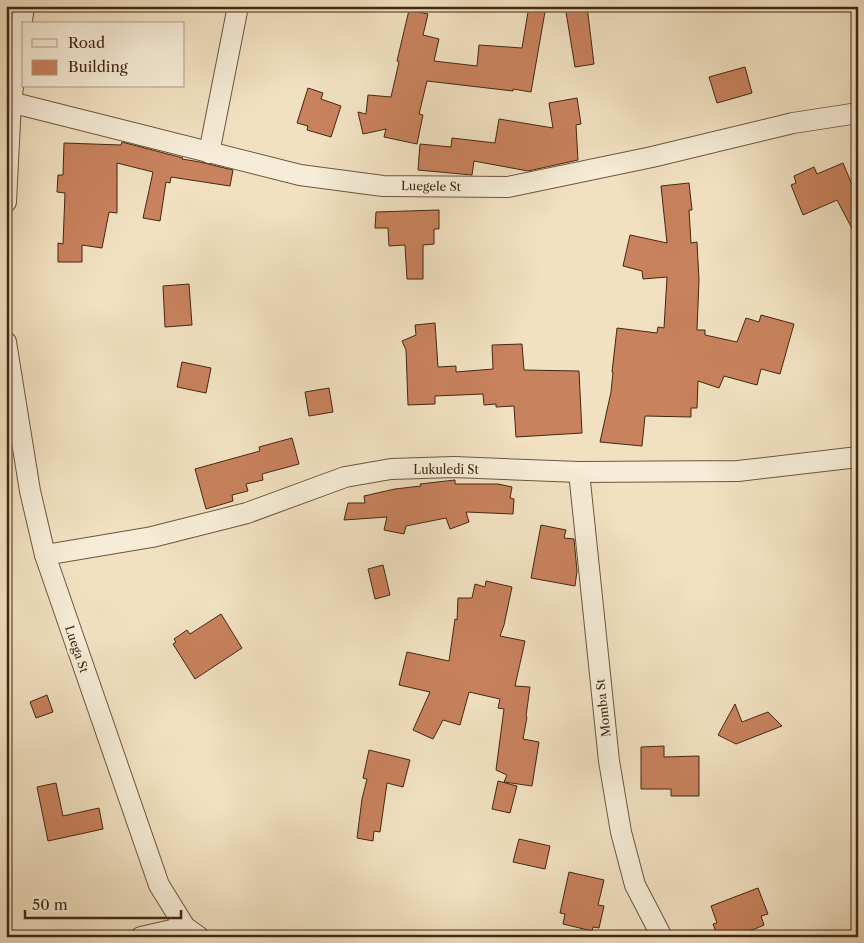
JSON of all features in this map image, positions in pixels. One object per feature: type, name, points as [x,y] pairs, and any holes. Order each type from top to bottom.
[{"type":"street","points":[[6,202],[8,102],[24,6]]},
{"type":"street","points":[[209,153],[238,6]]},
{"type":"street","name":"Luegele St","points":[[8,102],[300,175],[383,186],[508,187],[652,157],[793,123],[858,113]]},
{"type":"street","name":"Luega St","points":[[6,342],[30,491],[45,555],[159,885],[192,932]]},
{"type":"street","name":"Lukuledi St","points":[[45,555],[152,537],[209,523],[247,513],[344,477],[391,469],[454,467],[579,472],[738,470],[858,458]]},
{"type":"street","name":"Momba St","points":[[579,472],[609,761],[621,832],[635,885],[662,937]]},
{"type":"street","points":[[140,937],[192,932]]},
{"type":"building","points":[[529,6],[546,6],[531,92],[427,81],[419,114],[423,115],[417,144],[384,137],[386,129],[363,134],[358,112],[366,114],[368,95],[391,97],[409,10],[428,14],[423,35],[439,39],[434,61],[477,66],[479,45],[522,48]]},
{"type":"building","points":[[565,6],[587,6],[594,64],[575,67]]},
{"type":"building","points":[[745,67],[752,93],[717,103],[709,77]]},
{"type":"building","points":[[308,88],[323,93],[321,99],[341,106],[331,137],[307,130],[308,126],[297,123]]},
{"type":"building","points":[[577,98],[581,124],[576,125],[578,160],[528,171],[474,161],[472,175],[418,170],[420,144],[451,147],[452,138],[495,143],[499,119],[553,128],[549,103]]},
{"type":"building","points":[[122,142],[182,159],[233,170],[230,186],[171,177],[170,183],[166,182],[160,221],[143,218],[153,172],[117,163],[117,213],[109,212],[102,248],[82,245],[82,262],[58,262],[58,243],[63,244],[65,193],[57,192],[58,175],[63,175],[64,143],[121,145]]},
{"type":"building","points":[[843,163],[858,199],[858,240],[837,200],[803,215],[791,185],[796,183],[794,176],[814,167],[817,174]]},
{"type":"building","points":[[689,183],[692,210],[689,210],[691,243],[697,242],[699,280],[697,330],[705,330],[705,335],[737,342],[746,318],[759,322],[761,315],[794,324],[780,374],[761,369],[757,385],[724,376],[719,388],[698,381],[697,408],[691,408],[691,417],[645,416],[642,446],[600,442],[611,392],[617,328],[657,333],[658,327],[664,328],[667,277],[643,279],[642,271],[623,266],[630,235],[667,243],[661,186]]},
{"type":"building","points":[[439,210],[439,229],[434,229],[434,244],[423,245],[423,279],[407,279],[405,245],[389,246],[388,228],[375,228],[376,212]]},
{"type":"building","points":[[189,284],[192,325],[165,327],[163,286]]},
{"type":"building","points":[[435,323],[438,367],[456,366],[456,372],[493,369],[492,345],[522,344],[524,370],[579,371],[582,433],[516,437],[514,406],[496,407],[496,404],[484,405],[483,394],[435,396],[435,404],[408,405],[406,350],[402,341],[416,335],[415,325]]},
{"type":"building","points":[[182,362],[211,368],[206,393],[177,387]]},
{"type":"building","points":[[329,388],[333,412],[309,416],[305,392]]},
{"type":"building","points":[[292,438],[299,464],[262,474],[263,480],[246,484],[248,491],[232,495],[233,501],[206,509],[195,469],[260,451],[259,447]]},
{"type":"building","points":[[455,480],[455,484],[498,484],[512,487],[510,498],[514,499],[513,514],[466,512],[469,522],[450,529],[446,518],[406,526],[404,534],[384,530],[387,517],[344,520],[348,503],[365,503],[364,496],[395,489],[421,486],[420,484]]},
{"type":"building","points":[[541,525],[566,530],[564,538],[574,539],[577,571],[575,586],[531,578]]},
{"type":"building","points":[[383,565],[390,595],[375,599],[368,569]]},
{"type":"building","points":[[486,581],[512,587],[500,636],[525,641],[515,686],[530,687],[523,739],[539,742],[532,786],[504,782],[507,775],[496,770],[504,709],[498,708],[500,699],[469,692],[460,725],[443,720],[433,739],[413,730],[430,692],[399,685],[407,652],[449,661],[455,619],[457,620],[458,598],[472,598],[475,584],[485,587]]},
{"type":"building","points":[[221,614],[242,648],[195,679],[173,644],[176,642],[174,639],[187,630],[190,634]]},
{"type":"building","points":[[47,695],[53,712],[36,718],[30,702]]},
{"type":"building","points":[[735,704],[742,722],[768,712],[782,726],[736,744],[718,735]]},
{"type":"building","points":[[664,746],[664,757],[699,756],[699,796],[671,796],[671,789],[641,789],[641,747]]},
{"type":"building","points":[[369,750],[410,760],[403,787],[387,783],[380,832],[374,831],[373,841],[357,838],[362,799],[367,779],[363,778]]},
{"type":"building","points":[[498,781],[517,786],[510,813],[492,809]]},
{"type":"building","points":[[56,783],[63,816],[99,808],[103,829],[48,841],[37,787]]},
{"type":"building","points":[[519,839],[550,846],[545,869],[513,862]]},
{"type":"building","points":[[569,872],[604,880],[598,905],[604,906],[599,928],[593,927],[592,931],[563,924],[565,914],[560,913]]},
{"type":"building","points":[[758,888],[768,914],[761,916],[764,925],[750,931],[752,937],[718,937],[713,924],[717,923],[711,906]]}]
